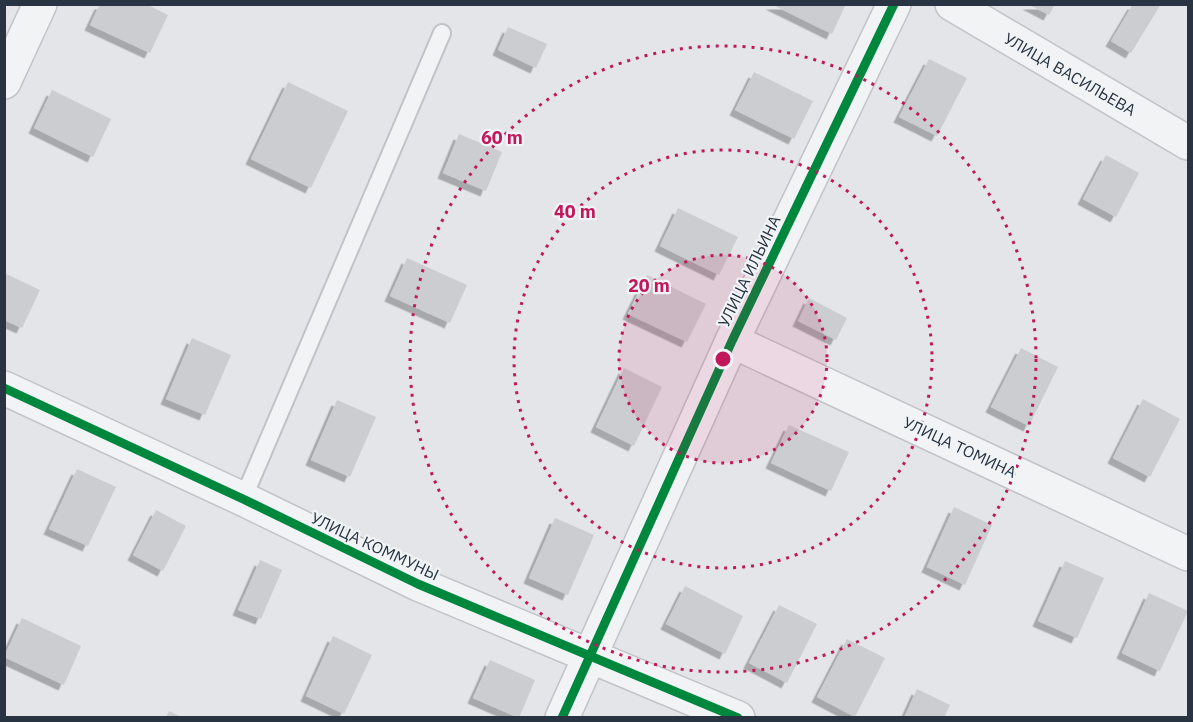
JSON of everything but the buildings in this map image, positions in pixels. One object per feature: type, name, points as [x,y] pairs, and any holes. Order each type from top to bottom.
[{"type":"street","points":[[4,82],[40,4]]},
{"type":"street","name":"УЛИЦА ИЛЬИНА","points":[[562,717],[732,341],[894,4]]},
{"type":"street","name":"УЛИЦА ВАСИЛЬЕВА","points":[[952,4],[1188,143]]},
{"type":"street","name":"УЛИЦА ТОМИНА","points":[[732,341],[1188,554]]},
{"type":"street","name":"УЛИЦА КОММУНЫ","points":[[4,388],[243,499],[418,584],[738,717]]},
{"type":"lane","points":[[243,499],[442,33]]},
{"type":"cycle path","points":[[562,718],[732,341],[894,4]]},
{"type":"cycle path","points":[[4,388],[243,499],[418,584],[738,718]]}]
